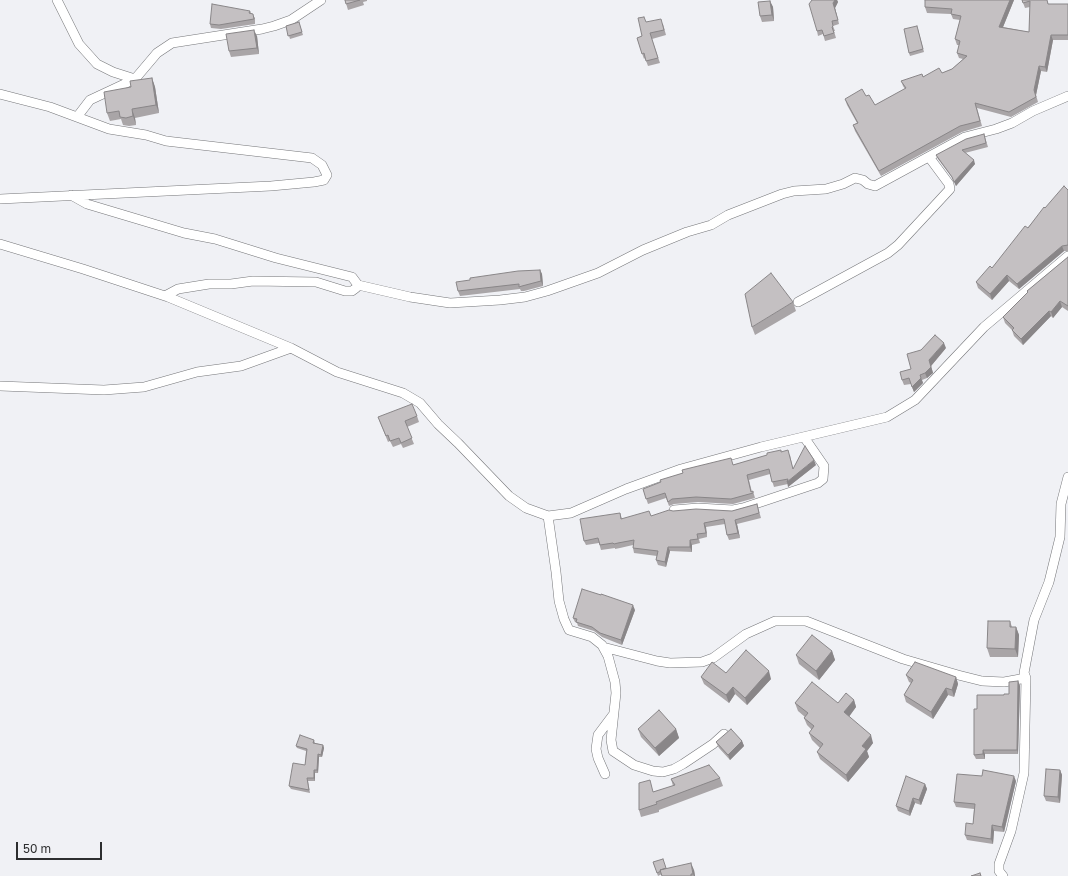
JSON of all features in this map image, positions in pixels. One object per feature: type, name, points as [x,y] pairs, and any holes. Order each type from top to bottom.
[{"type":"street","points":[[57,0],[79,44],[97,64],[113,72],[135,79]]},
{"type":"street","points":[[77,117],[90,100],[135,79],[156,53],[172,43],[262,29],[291,20],[321,0]]},
{"type":"street","points":[[0,94],[50,107],[109,129],[166,141],[312,158],[322,165],[327,175],[324,180],[314,182],[271,186],[0,199]]},
{"type":"street","points":[[70,195],[87,204],[184,233],[215,239],[276,258],[352,277],[358,285],[410,297],[450,303],[500,300],[525,297],[548,291],[598,273],[643,250],[687,232],[710,225],[728,215],[782,194],[794,191],[826,189],[843,184],[855,178],[875,186],[966,137],[1012,123],[1033,111],[1068,96]]},
{"type":"street","points":[[798,302],[888,253],[898,245],[950,189],[949,184],[929,157]]},
{"type":"street","points":[[0,244],[165,296],[291,348],[337,372],[403,393],[420,403],[438,424],[509,496],[526,508],[548,516],[571,513],[626,489],[681,469],[887,417],[914,400],[984,327],[1068,256]]},
{"type":"street","points":[[165,296],[178,289],[209,284],[231,284],[253,281],[316,282],[352,291],[358,285]]},
{"type":"street","points":[[0,386],[104,390],[144,387],[197,372],[241,366],[291,348]]},
{"type":"street","points":[[674,510],[691,508],[732,510],[743,508],[818,483],[823,479],[824,466],[804,437]]},
{"type":"street","points":[[1003,876],[999,871],[999,864],[1011,831],[1024,773],[1026,678],[1024,673],[1034,620],[1049,582],[1060,537],[1061,504],[1068,477]]},
{"type":"street","points":[[548,516],[559,601],[569,630],[592,637],[603,647],[608,656],[615,682],[616,693],[611,740],[614,751],[634,765],[653,771],[663,772],[684,764],[713,744],[724,734]]},
{"type":"street","points":[[603,647],[670,663],[702,662],[713,658],[746,634],[775,621],[806,621],[904,659],[958,675],[982,681],[1004,682],[1026,678]]},
{"type":"street","points":[[605,774],[596,749],[598,735],[613,715]]},
{"type":"building","points":[[345,0],[360,0],[346,4]]},
{"type":"building","points":[[812,0],[835,0],[833,3],[838,20],[832,21],[834,33],[824,36],[822,30],[817,31],[809,4]]},
{"type":"building","points":[[925,0],[1010,0],[999,27],[1029,32],[1030,1],[1023,3],[1022,0],[1047,0],[1048,4],[1068,4],[1068,35],[1051,35],[1045,67],[1039,66],[1034,90],[1036,97],[1009,112],[975,103],[980,121],[960,126],[879,171],[853,125],[858,123],[845,99],[862,89],[866,96],[869,95],[875,105],[906,88],[901,81],[922,74],[923,77],[939,68],[942,73],[952,69],[967,56],[957,53],[960,41],[955,39],[961,16],[951,14],[952,9],[925,7]]},
{"type":"building","points":[[770,1],[772,15],[760,16],[758,2]]},
{"type":"building","points":[[212,4],[250,11],[249,13],[253,14],[254,19],[219,25],[210,24]]},
{"type":"building","points":[[644,17],[646,22],[661,19],[664,30],[650,33],[658,58],[646,61],[637,38],[642,36],[638,18]]},
{"type":"building","points":[[299,22],[302,32],[288,36],[286,26]]},
{"type":"building","points":[[917,26],[923,49],[909,53],[904,29]]},
{"type":"building","points":[[254,30],[257,48],[229,51],[226,34]]},
{"type":"building","points":[[152,78],[156,105],[132,109],[133,116],[126,118],[120,117],[119,111],[107,113],[104,92],[131,87],[130,81]]},
{"type":"building","points":[[984,134],[986,143],[962,150],[974,160],[954,182],[936,155],[966,139]]},
{"type":"building","points":[[1064,186],[1068,190],[1068,245],[1062,246],[1017,284],[1007,275],[990,294],[976,282],[990,266],[992,268],[1025,226],[1028,228],[1044,207],[1045,208]]},
{"type":"building","points":[[1068,257],[1068,306],[1060,301],[1051,312],[1049,311],[1021,339],[1012,330],[1014,328],[1003,317],[1028,292],[1027,291]]},
{"type":"building","points":[[540,270],[541,281],[519,287],[519,284],[458,291],[456,282],[470,280],[470,278],[518,271]]},
{"type":"building","points":[[771,273],[793,302],[752,327],[745,294]]},
{"type":"building","points":[[935,335],[944,343],[929,360],[931,367],[925,373],[920,375],[921,378],[912,387],[909,378],[902,380],[900,372],[911,369],[907,354],[921,350]]},
{"type":"building","points":[[412,404],[417,416],[405,421],[412,438],[401,443],[399,438],[390,441],[388,435],[386,436],[378,417]]},
{"type":"building","points":[[805,446],[814,460],[787,482],[788,479],[772,482],[769,469],[747,475],[751,492],[753,491],[753,493],[731,499],[696,497],[672,499],[668,502],[665,493],[646,499],[643,489],[661,482],[660,480],[683,473],[682,470],[731,458],[733,465],[767,455],[767,453],[781,450],[781,452],[788,450],[793,469]]},
{"type":"building","points":[[757,504],[759,513],[735,520],[738,533],[727,535],[724,519],[704,523],[706,533],[697,534],[698,539],[690,540],[690,547],[668,547],[665,562],[656,560],[658,551],[633,548],[634,540],[600,545],[598,538],[584,541],[580,519],[620,513],[621,519],[649,511],[651,516],[669,510],[696,509],[732,511]]},
{"type":"building","points":[[582,589],[633,605],[621,640],[600,633],[592,627],[576,622],[577,619],[573,618]]},
{"type":"building","points":[[988,621],[1010,621],[1010,627],[1016,627],[1015,649],[987,648]]},
{"type":"building","points":[[812,635],[832,651],[816,671],[796,655]]},
{"type":"building","points":[[746,650],[769,671],[745,698],[733,687],[726,695],[701,677],[712,662],[726,673]]},
{"type":"building","points":[[915,662],[956,677],[952,690],[946,688],[931,712],[904,695],[913,680],[906,675]]},
{"type":"building","points":[[1018,681],[1017,750],[983,750],[983,754],[974,755],[974,709],[977,709],[977,695],[1009,694],[1009,682]]},
{"type":"building","points":[[812,682],[838,703],[846,693],[854,700],[844,712],[871,735],[862,746],[866,749],[846,775],[817,752],[823,744],[809,733],[814,726],[804,718],[808,713],[795,703]]},
{"type":"building","points":[[659,710],[676,729],[655,748],[638,729]]},
{"type":"building","points":[[731,729],[742,741],[728,755],[716,742]]},
{"type":"building","points":[[300,735],[314,740],[313,743],[323,745],[321,755],[318,754],[317,770],[314,770],[314,778],[307,778],[309,790],[289,786],[293,763],[305,765],[307,749],[296,746]]},
{"type":"building","points":[[709,765],[720,778],[639,810],[639,783],[650,780],[653,792],[675,785],[671,779]]},
{"type":"building","points":[[1046,769],[1060,770],[1058,797],[1044,796]]},
{"type":"building","points":[[983,770],[1014,776],[1002,827],[992,825],[991,839],[965,835],[966,823],[973,824],[975,804],[954,802],[957,774],[982,776]]},
{"type":"building","points":[[906,776],[925,784],[919,800],[913,798],[909,811],[896,806]]},
{"type":"building","points":[[663,859],[666,868],[657,873],[653,862]]},
{"type":"building","points":[[691,863],[693,874],[691,874],[691,876],[662,876],[660,870]]},
{"type":"building","points":[[980,873],[981,876],[971,876]]}]
